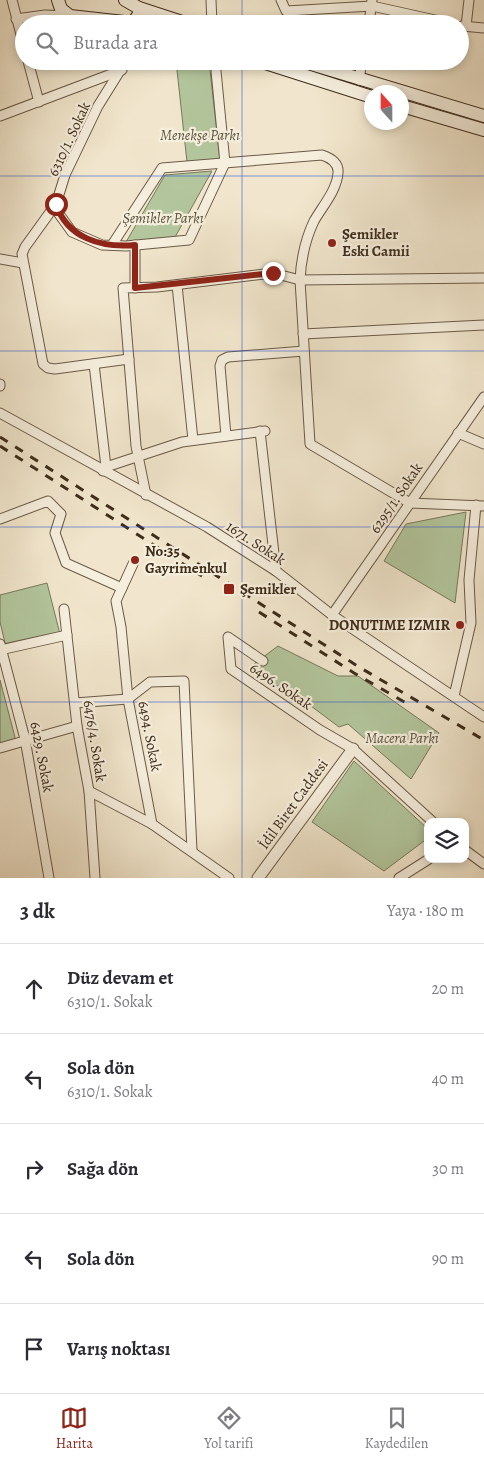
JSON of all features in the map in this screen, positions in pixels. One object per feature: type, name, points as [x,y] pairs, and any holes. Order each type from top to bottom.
[{"type":"main road","points":[[58,0],[61,9],[69,15]]},
{"type":"main road","points":[[125,0],[139,8],[160,15]]},
{"type":"main road","points":[[138,15],[139,8]]},
{"type":"main road","points":[[288,70],[364,94]]},
{"type":"main road","points":[[328,70],[484,116]]},
{"type":"main road","points":[[409,108],[484,130]]},
{"type":"street","points":[[12,0],[15,15]]},
{"type":"street","points":[[211,0],[212,15]]},
{"type":"street","points":[[281,0],[286,11],[330,5],[372,3],[418,15]]},
{"type":"street","points":[[466,15],[469,0]]},
{"type":"street","points":[[469,27],[484,28]]},
{"type":"street","points":[[30,70],[39,102]]},
{"type":"street","points":[[0,116],[122,70]]},
{"type":"street","name":"6310/1. Sokak","points":[[23,263],[22,254],[25,247],[56,204],[65,174],[98,106],[122,70]]},
{"type":"street","points":[[359,80],[361,70]]},
{"type":"street","points":[[56,204],[59,214],[72,232],[102,245],[135,245],[189,240],[225,163],[216,71]]},
{"type":"street","points":[[112,245],[162,168],[322,155],[331,158],[337,165],[338,174],[334,188],[314,223],[302,256],[300,280],[302,334],[310,444],[410,504],[480,506],[469,580],[471,623],[454,696]]},
{"type":"street","points":[[135,245],[135,288]]},
{"type":"street","points":[[0,259],[23,263],[43,364],[48,368],[55,369],[129,359]]},
{"type":"street","points":[[146,495],[139,456],[123,288],[177,285],[273,273],[300,280],[484,278]]},
{"type":"street","points":[[177,285],[193,440]]},
{"type":"street","points":[[302,334],[484,325]]},
{"type":"street","points":[[226,436],[220,366],[222,360],[228,357],[304,351]]},
{"type":"street","points":[[94,364],[105,469],[139,456],[193,440],[263,431],[276,571]]},
{"type":"street","name":"6295/1. Sokak","points":[[332,615],[484,397]]},
{"type":"street","name":"1671. Sokak","points":[[0,412],[105,469],[146,495],[207,527],[276,571],[332,615],[484,717]]},
{"type":"street","points":[[458,433],[484,444]]},
{"type":"street","points":[[0,519],[48,501],[61,514],[55,533],[66,563],[122,588]]},
{"type":"street","name":"6494. Sokak","points":[[133,564],[116,601],[121,627],[128,698],[152,824]]},
{"type":"street","name":"6476/4. Sokak","points":[[64,609],[77,726],[89,791],[96,878]]},
{"type":"street","points":[[1,648],[67,635]]},
{"type":"street","name":"6496. Sokak","points":[[262,661],[228,637],[231,668],[320,730],[353,749]]},
{"type":"street","name":"6429. Sokak","points":[[1,648],[26,739],[50,878]]},
{"type":"street","points":[[75,703],[128,698],[150,682],[184,681],[192,850]]},
{"type":"street","points":[[0,748],[26,739],[77,726]]},
{"type":"street","points":[[353,749],[429,818]]},
{"type":"street","name":"İdil Biret Caddesi","points":[[258,878],[353,749]]},
{"type":"street","points":[[89,791],[152,824],[192,850],[229,878]]},
{"type":"street","points":[[469,853],[484,864]]},
{"type":"street","points":[[399,878],[424,862]]},
{"type":"green space","name":"Menekşe Parkı","points":[[177,70],[210,70],[220,160],[187,162]]},
{"type":"green space","name":"Şemikler Parkı","points":[[212,171],[174,239],[126,242],[165,175]]},
{"type":"green space","points":[[466,512],[455,603],[384,561],[406,524]]},
{"type":"green space","points":[[47,583],[60,634],[6,647],[0,622],[0,595]]},
{"type":"green space","name":"Macera Parkı","points":[[278,646],[338,676],[358,676],[439,733],[411,779],[348,724],[339,727],[303,700],[267,680],[264,671],[254,664]]},
{"type":"green space","points":[[0,680],[16,741],[1,744],[0,741]]},
{"type":"green space","points":[[354,761],[424,825],[424,841],[384,871],[312,822]]},
{"type":"railway","points":[[0,437],[359,667],[484,740]]},
{"type":"railway","points":[[0,446],[202,576]]},
{"type":"railway","points":[[259,612],[354,673],[406,703]]},
{"type":"place","name":"Şemikler Eski Camii","points":[[332,243]]},
{"type":"place","name":"No:35 Gayrimenkul","points":[[135,560]]},
{"type":"place","name":"Şemikler","points":[[229,589]]},
{"type":"place","name":"DONUTIME IZMIR","points":[[460,625]]},
{"type":"route","points":[[56,204],[59,214],[72,232],[102,245],[135,245],[135,288],[273,273]]}]
